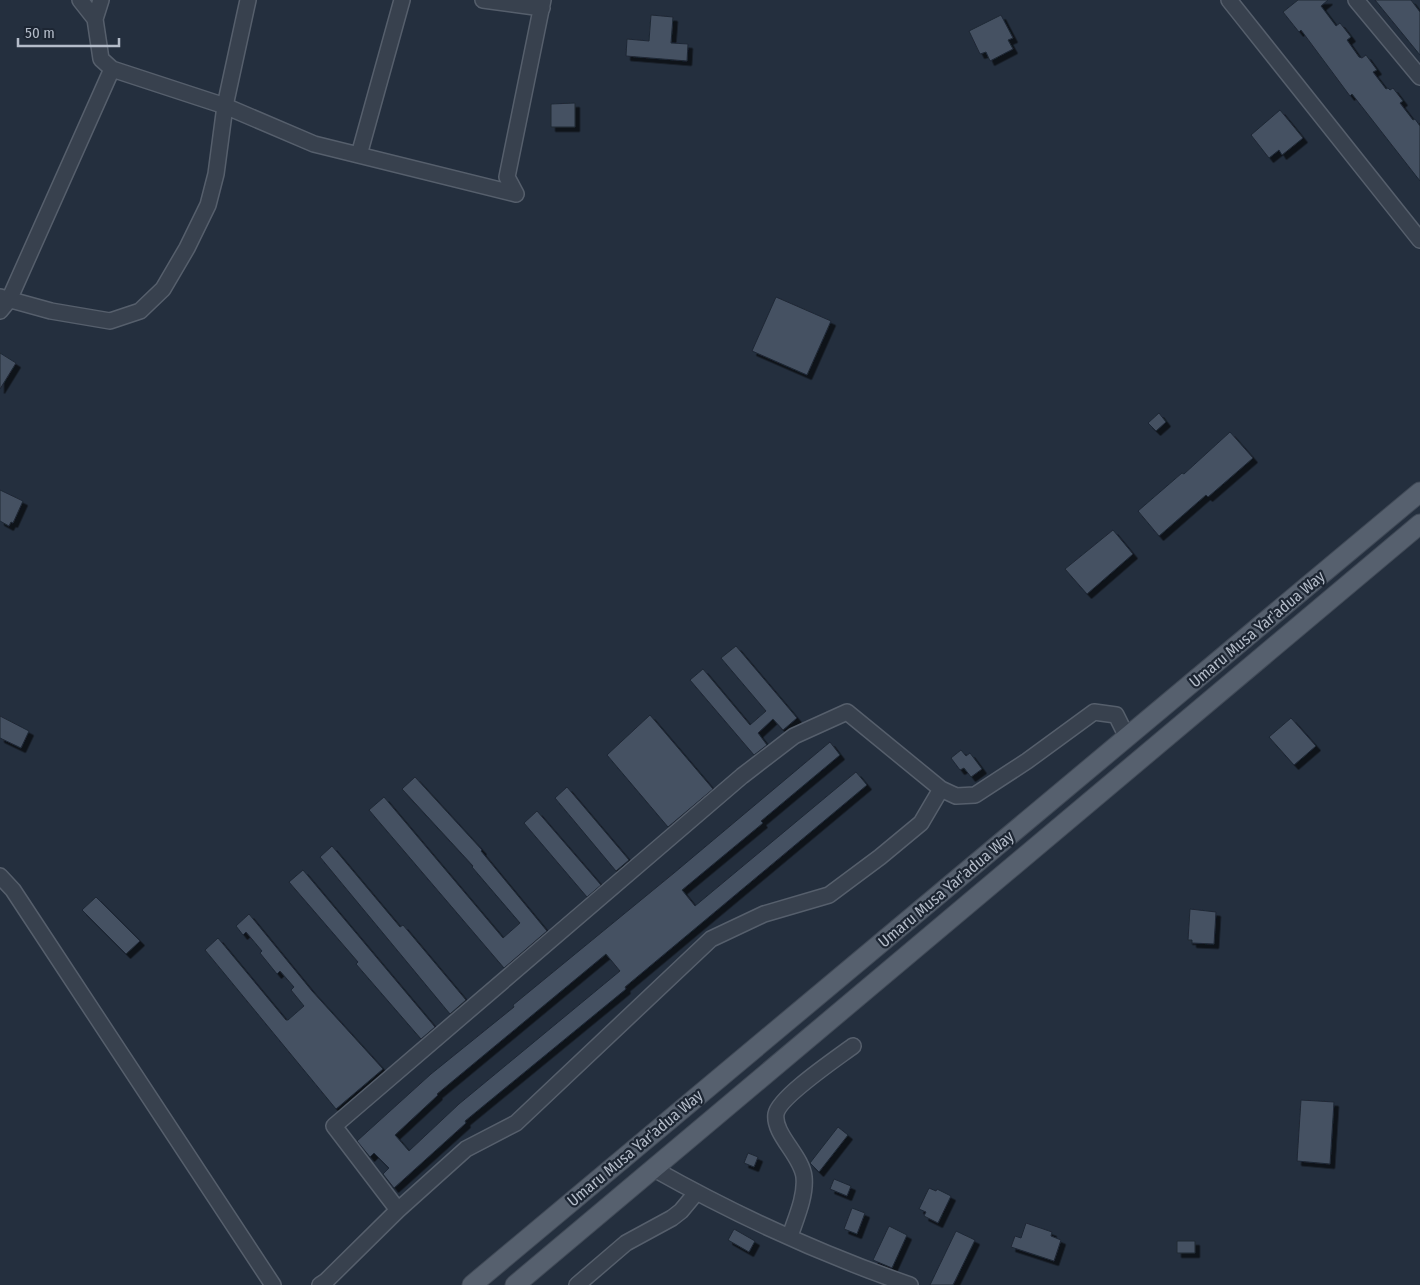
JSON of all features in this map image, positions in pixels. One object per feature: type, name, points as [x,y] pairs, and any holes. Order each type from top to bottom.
[{"type":"main road","name":"Umaru Musa Yar'adua Way","points":[[472,1285],[1420,492]]},
{"type":"main road","name":"Umaru Musa Yar'adua Way","points":[[515,1285],[1420,524]]},
{"type":"street","points":[[80,0],[95,19]]},
{"type":"street","points":[[101,0],[95,19],[101,59],[112,68],[225,106],[314,144],[516,194],[507,176],[543,4],[483,0]]},
{"type":"street","points":[[112,68],[3,303],[110,321],[140,311],[163,289],[187,248],[208,206],[216,174],[225,106],[248,0]]},
{"type":"street","points":[[359,155],[402,0]]},
{"type":"street","points":[[1229,0],[1420,240]]},
{"type":"street","points":[[1356,0],[1420,76]]},
{"type":"street","points":[[398,1210],[334,1126],[742,776],[794,736],[848,712],[941,790],[956,796],[975,795],[1027,761],[1094,712],[1116,715],[1127,737]]},
{"type":"street","points":[[320,1285],[326,1282],[398,1210],[466,1149],[516,1124],[711,939],[764,914],[829,895],[880,857],[921,823],[941,790]]},
{"type":"street","points":[[0,876],[13,890],[273,1285]]},
{"type":"street","points":[[790,1236],[803,1194],[804,1176],[797,1157],[778,1127],[776,1114],[786,1098],[853,1046]]},
{"type":"street","points":[[654,1169],[696,1193],[790,1236],[868,1270],[910,1285]]},
{"type":"street","points":[[577,1285],[633,1238],[672,1218],[681,1211],[696,1193]]},
{"type":"building","points":[[1298,0],[1328,0],[1321,6],[1336,26],[1340,23],[1351,37],[1347,40],[1359,57],[1362,58],[1366,55],[1377,70],[1373,72],[1386,89],[1390,90],[1393,88],[1403,101],[1400,103],[1420,126],[1420,181],[1352,94],[1350,96],[1301,30],[1299,32],[1283,12]]},
{"type":"building","points":[[1375,0],[1411,0],[1420,12],[1420,55]]},
{"type":"building","points":[[651,15],[673,17],[671,43],[688,44],[687,61],[626,56],[627,39],[649,41]]},
{"type":"building","points":[[1001,15],[1013,38],[1008,40],[1013,49],[990,61],[986,52],[980,54],[969,31]]},
{"type":"building","points":[[575,103],[575,127],[551,127],[551,104]]},
{"type":"building","points":[[1280,110],[1303,138],[1282,155],[1279,150],[1269,158],[1251,135]]},
{"type":"building","points":[[776,297],[831,321],[807,375],[752,351]]},
{"type":"building","points":[[0,353],[16,363],[0,389]]},
{"type":"building","points":[[1159,413],[1166,422],[1156,431],[1148,423]]},
{"type":"building","points":[[1230,432],[1253,458],[1208,497],[1206,495],[1159,536],[1138,511],[1182,473],[1184,474]]},
{"type":"building","points":[[0,490],[23,501],[13,523],[11,522],[9,526],[0,521]]},
{"type":"building","points":[[1113,530],[1133,554],[1087,594],[1065,569]]},
{"type":"building","points":[[736,646],[797,718],[783,730],[773,719],[758,733],[767,745],[754,755],[690,680],[703,669],[750,725],[766,711],[721,658]]},
{"type":"building","points":[[650,715],[713,789],[668,827],[607,755]]},
{"type":"building","points":[[0,716],[29,731],[21,748],[0,738]]},
{"type":"building","points":[[1291,718],[1316,746],[1294,765],[1269,737]]},
{"type":"building","points":[[830,742],[840,755],[761,821],[763,823],[682,890],[695,906],[856,772],[867,785],[625,987],[626,989],[465,1121],[466,1123],[394,1188],[383,1174],[389,1168],[374,1153],[370,1157],[357,1141],[431,1074]],"holes":[[[606,954],[620,971],[459,1104],[409,1151],[395,1135],[437,1094]]]},
{"type":"building","points":[[961,750],[966,756],[970,753],[982,769],[971,777],[964,768],[960,770],[951,758]]},
{"type":"building","points":[[415,777],[482,850],[547,931],[504,968],[369,810],[384,797],[503,938],[520,923],[473,866],[402,789]]},
{"type":"building","points":[[567,787],[629,860],[616,871],[555,798]]},
{"type":"building","points":[[537,811],[601,885],[587,897],[524,823]]},
{"type":"building","points":[[332,846],[400,927],[403,925],[466,1000],[450,1014],[320,857]]},
{"type":"building","points":[[303,870],[435,1027],[421,1039],[289,882]]},
{"type":"building","points":[[96,897],[140,941],[126,954],[82,910]]},
{"type":"building","points":[[1190,909],[1216,912],[1214,944],[1192,943],[1192,940],[1188,940]]},
{"type":"building","points":[[249,914],[312,991],[383,1069],[336,1109],[205,950],[218,938],[286,1020],[288,1020],[304,1006],[291,990],[294,987],[280,971],[277,974],[260,953],[262,951],[246,932],[243,935],[236,926]]},
{"type":"building","points":[[1301,1100],[1334,1102],[1330,1164],[1297,1161]]},
{"type":"building","points":[[838,1127],[848,1135],[819,1172],[810,1163]]},
{"type":"building","points":[[748,1153],[758,1157],[754,1167],[744,1163]]},
{"type":"building","points":[[834,1179],[851,1186],[847,1196],[830,1189]]},
{"type":"building","points":[[929,1188],[936,1191],[937,1189],[951,1196],[938,1223],[924,1216],[926,1212],[919,1209]]},
{"type":"building","points":[[852,1208],[865,1213],[857,1234],[844,1229]]},
{"type":"building","points":[[1026,1223],[1052,1232],[1051,1236],[1061,1240],[1054,1261],[1011,1247],[1015,1236],[1021,1238]]},
{"type":"building","points":[[889,1226],[907,1235],[892,1268],[873,1260]]},
{"type":"building","points":[[734,1229],[755,1241],[749,1252],[728,1240]]},
{"type":"building","points":[[956,1231],[975,1240],[953,1285],[930,1285]]},
{"type":"building","points":[[1177,1241],[1195,1241],[1195,1253],[1177,1253]]}]
